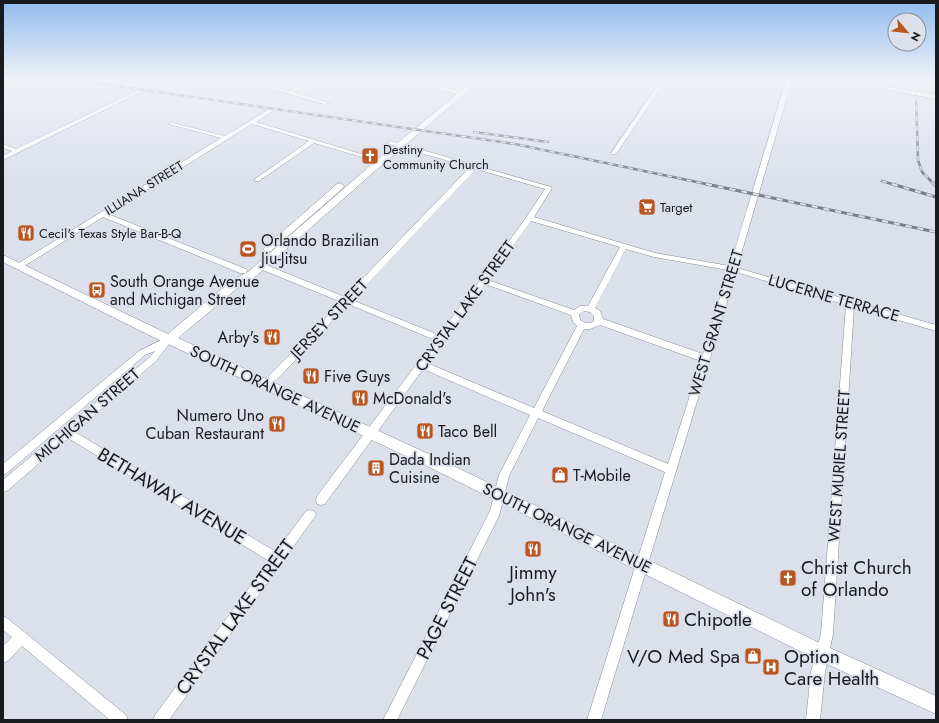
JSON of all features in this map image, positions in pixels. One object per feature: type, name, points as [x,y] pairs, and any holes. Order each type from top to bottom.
[{"type":"main road","name":"MICHIGAN STREET","points":[[169,339],[236,283],[252,274],[260,262],[372,158],[395,144],[432,114]]},
{"type":"main road","name":"MICHIGAN STREET","points":[[314,213],[381,161],[395,144]]},
{"type":"main road","name":"SOUTH ORANGE AVENUE","points":[[3,258],[169,339],[561,524],[641,565],[822,653],[936,706]]},
{"type":"main road","name":"MICHIGAN STREET","points":[[236,283],[243,271],[260,262]]},
{"type":"street","points":[[3,158],[93,114]]},
{"type":"street","name":"ILLIANA STREET","points":[[18,266],[264,114]]},
{"type":"street","points":[[614,153],[640,114]]},
{"type":"street","name":"WEST GRANT STREET","points":[[594,720],[706,359],[779,114]]},
{"type":"street","points":[[171,122],[226,138]]},
{"type":"street","points":[[250,122],[381,161]]},
{"type":"street","points":[[257,180],[313,141]]},
{"type":"street","points":[[395,144],[474,167]]},
{"type":"street","points":[[3,146],[16,151]]},
{"type":"street","name":"CRYSTAL LAKE STREET","points":[[321,500],[484,281],[530,218],[549,188],[474,167]]},
{"type":"street","name":"JERSEY STREET","points":[[266,385],[474,167]]},
{"type":"street","points":[[102,214],[243,271]]},
{"type":"street","name":"LUCERNE TERRACE","points":[[530,218],[669,258],[712,264],[733,269],[936,328]]},
{"type":"street","points":[[590,309],[624,246]]},
{"type":"street","points":[[260,262],[347,300],[441,338]]},
{"type":"street","points":[[484,281],[575,313]]},
{"type":"street","name":"WEST MURIEL STREET","points":[[813,720],[818,672],[827,634],[850,303]]},
{"type":"street","points":[[575,313],[581,309],[590,309],[598,314],[598,321]]},
{"type":"street","points":[[575,313],[575,320],[582,325],[592,326],[598,321]]},
{"type":"street","points":[[598,321],[706,359]]},
{"type":"street","name":"PAGE STREET","points":[[390,720],[495,512],[504,475],[582,325]]},
{"type":"street","name":"MICHIGAN STREET","points":[[3,488],[153,359],[169,339]]},
{"type":"street","name":"MICHIGAN STREET","points":[[3,470],[142,353],[169,339]]},
{"type":"street","points":[[422,365],[671,470]]},
{"type":"street","name":"BETHAWAY AVENUE","points":[[67,432],[277,559]]},
{"type":"street","name":"CRYSTAL LAKE STREET","points":[[160,720],[310,515]]},
{"type":"street","points":[[3,622],[121,720]]},
{"type":"street","points":[[3,656],[21,637]]},
{"type":"railway","points":[[307,114],[515,144],[711,185]]},
{"type":"railway","points":[[917,114],[918,160],[922,172],[936,186]]},
{"type":"railway","points":[[474,132],[548,142]]},
{"type":"railway","points":[[882,181],[895,185]]},
{"type":"railway","points":[[706,184],[936,232]]},
{"type":"railway","points":[[892,184],[936,197]]},
{"type":"place","name":"Destiny Community Church","points":[[370,156]]},
{"type":"place","name":"Target","points":[[647,207]]},
{"type":"place","name":"Cecil's Texas Style Bar-B-Q","points":[[26,233]]},
{"type":"place","name":"Orlando Brazilian Jiu-Jitsu","points":[[248,249]]},
{"type":"place","name":"South Orange Avenue and Michigan Street","points":[[97,290]]},
{"type":"place","name":"Arby's","points":[[272,337]]},
{"type":"place","name":"Five Guys","points":[[311,376]]},
{"type":"place","name":"McDonald's","points":[[360,398]]},
{"type":"place","name":"Numero Uno Cuban Restaurant","points":[[277,424]]},
{"type":"place","name":"Taco Bell","points":[[425,431]]},
{"type":"place","name":"Dada Indian Cuisine","points":[[376,468]]},
{"type":"place","name":"T-Mobile","points":[[560,475]]},
{"type":"place","name":"Jimmy John's","points":[[533,549]]},
{"type":"place","name":"Christ Church of Orlando","points":[[788,578]]},
{"type":"place","name":"Chipotle","points":[[671,619]]},
{"type":"place","name":"V/O Med Spa","points":[[753,656]]},
{"type":"place","name":"Option Care Health","points":[[771,667]]}]
